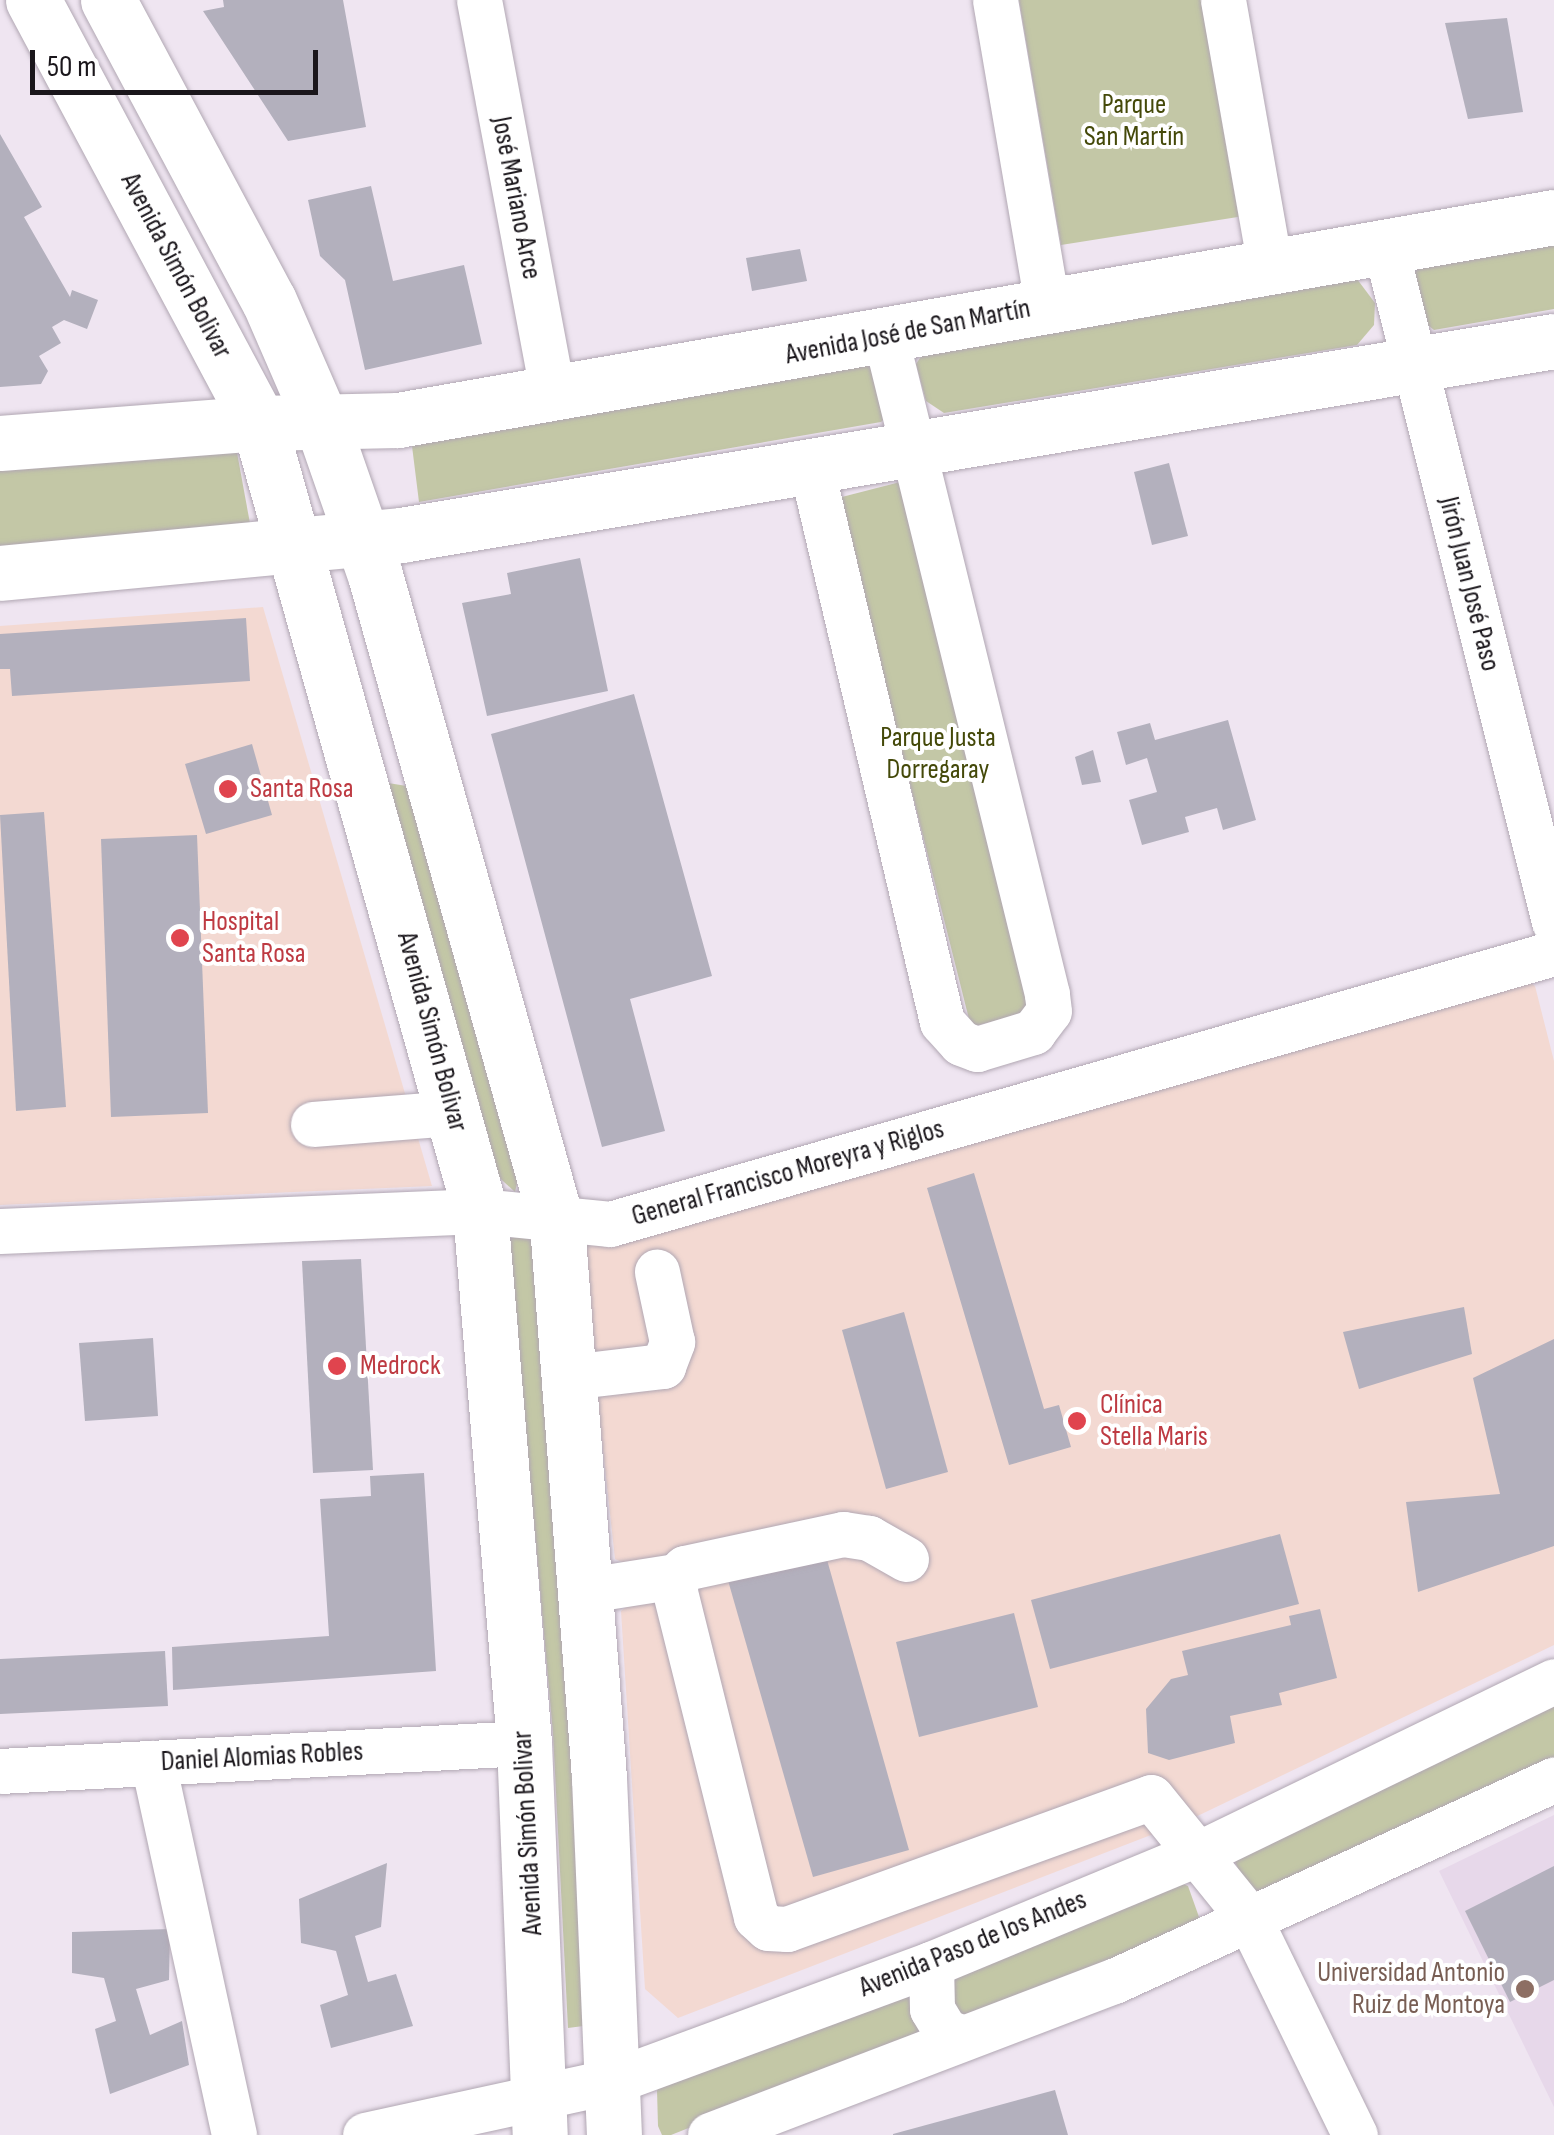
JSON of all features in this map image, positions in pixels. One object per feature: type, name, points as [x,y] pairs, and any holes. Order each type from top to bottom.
[{"type":"main road","name":"Avenida Simón Bolivar","points":[[33,0],[259,423],[480,1211],[524,1743],[540,2116]]},
{"type":"main road","points":[[108,0],[269,301],[322,423],[363,538],[556,1224],[587,1590],[614,2135]]},
{"type":"main road","name":"Avenida José de San Martín","points":[[0,443],[259,423],[398,420],[886,339],[1047,306],[1554,217]]},
{"type":"main road","points":[[0,572],[363,538],[1554,341]]},
{"type":"street","name":"José Mariano Arce","points":[[479,0],[553,396]]},
{"type":"street","points":[[995,0],[1047,306]]},
{"type":"street","points":[[1223,0],[1270,267]]},
{"type":"street","name":"Jirón Juan José Paso","points":[[1385,246],[1414,366],[1539,796],[1554,922]]},
{"type":"street","points":[[811,466],[942,1022],[960,1043],[977,1049],[1044,1024],[1047,994],[886,339]]},
{"type":"street","name":"General Francisco Moreyra y Riglos","points":[[0,1231],[480,1211],[556,1224],[610,1224],[1554,953]]},
{"type":"street","points":[[313,1124],[454,1113]]},
{"type":"street","points":[[569,1377],[663,1366],[672,1342],[657,1272]]},
{"type":"street","points":[[587,1590],[676,1576],[684,1568],[843,1534],[869,1538],[906,1560]]},
{"type":"street","points":[[676,1576],[674,1592],[752,1910],[768,1928],[787,1929],[1143,1798],[1161,1802],[1249,1918],[1356,2135]]},
{"type":"street","name":"Avenida Paso de los Andes","points":[[365,2135],[540,2116],[613,2080],[931,1964],[1202,1852],[1554,1680]]},
{"type":"street","name":"Daniel Alomias Robles","points":[[0,1771],[524,1743]]},
{"type":"street","points":[[153,1763],[234,2135]]},
{"type":"street","points":[[710,2135],[1114,1981],[1554,1780]]},
{"type":"street","points":[[931,1964],[932,2009],[946,2030],[962,2038]]},
{"type":"shaded area","name":"Hospital Santa Rosa","points":[[263,607],[432,1186],[0,1205],[0,626]]},
{"type":"shaded area","name":"Clínica Stella Maris","points":[[1507,967],[1535,986],[1554,1061],[1554,1645],[1187,1821],[678,2018],[645,1989],[621,1611],[645,1591],[642,1571],[615,1559],[581,1250],[610,1224]]},
{"type":"shaded area","name":"Universidad Antonio Ruiz de Montoya","points":[[1554,1815],[1554,2107],[1439,1871]]},
{"type":"green space","name":"Parque San Martín","points":[[1019,0],[1207,0],[1244,216],[1061,245]]},
{"type":"green space","points":[[1554,237],[1554,309],[1434,330],[1419,318],[1412,270],[1422,260]]},
{"type":"green space","points":[[1351,271],[1375,303],[1374,325],[1357,345],[944,413],[926,401],[916,364],[928,346]]},
{"type":"green space","points":[[869,356],[895,409],[881,422],[419,502],[412,446]]},
{"type":"green space","points":[[234,436],[253,540],[0,562],[0,455]]},
{"type":"green space","name":"Parque Justa Dorregaray","points":[[904,481],[1038,1010],[971,1027],[838,498]]},
{"type":"green space","points":[[388,783],[413,787],[518,1179],[515,1192],[491,1170]]},
{"type":"green space","points":[[507,1222],[532,1232],[591,2025],[568,2028],[553,1734]]},
{"type":"green space","points":[[1554,1703],[1554,1762],[1250,1896],[1233,1857]]},
{"type":"green space","points":[[1176,1881],[1188,1886],[1199,1917],[1195,1927],[671,2135],[662,2135],[657,2090],[671,2076]]},
{"type":"building","points":[[223,0],[343,0],[366,127],[288,141],[203,11],[224,7]]},
{"type":"building","points":[[1507,18],[1523,112],[1468,119],[1445,23]]},
{"type":"building","points":[[0,134],[42,207],[24,217],[70,297],[72,290],[98,300],[87,329],[64,320],[52,327],[61,343],[39,356],[48,371],[41,384],[0,387]]},
{"type":"building","points":[[371,186],[393,281],[464,265],[482,344],[365,370],[345,280],[320,256],[308,200]]},
{"type":"building","points":[[800,249],[807,281],[752,291],[746,258]]},
{"type":"building","points":[[1169,463],[1188,536],[1152,545],[1134,472]]},
{"type":"building","points":[[580,558],[608,691],[487,716],[462,603],[511,594],[507,573]]},
{"type":"building","points":[[246,618],[250,681],[12,696],[10,669],[0,669],[0,634]]},
{"type":"building","points":[[634,694],[712,976],[630,999],[665,1131],[602,1147],[491,734]]},
{"type":"building","points":[[1228,720],[1256,820],[1223,830],[1217,808],[1185,817],[1189,832],[1142,845],[1129,800],[1157,792],[1147,758],[1126,765],[1117,732],[1150,723],[1155,740]]},
{"type":"building","name":"Santa Rosa","points":[[252,744],[272,815],[206,834],[185,764]]},
{"type":"building","points":[[1093,750],[1101,782],[1082,785],[1075,757]]},
{"type":"building","points":[[44,812],[66,1107],[16,1111],[0,815]]},
{"type":"building","points":[[197,835],[208,1113],[111,1117],[101,839]]},
{"type":"building","points":[[974,1173],[1044,1409],[1059,1405],[1071,1447],[1009,1465],[927,1188]]},
{"type":"building","name":"Medrock","points":[[361,1259],[373,1470],[313,1473],[302,1261]]},
{"type":"building","points":[[1464,1307],[1472,1354],[1359,1389],[1343,1332]]},
{"type":"building","points":[[904,1312],[948,1472],[886,1489],[842,1330]]},
{"type":"building","points":[[153,1338],[158,1416],[85,1421],[79,1343]]},
{"type":"building","points":[[1554,1339],[1554,1546],[1418,1592],[1406,1502],[1500,1494],[1473,1378]]},
{"type":"building","points":[[424,1473],[436,1671],[173,1690],[172,1647],[329,1636],[320,1499],[371,1496],[370,1476]]},
{"type":"building","points":[[1280,1534],[1299,1604],[1050,1669],[1031,1600]]},
{"type":"building","points":[[822,1542],[909,1850],[813,1877],[725,1570]]},
{"type":"building","points":[[1320,1609],[1337,1678],[1279,1693],[1282,1705],[1230,1716],[1235,1743],[1169,1760],[1148,1753],[1146,1709],[1171,1679],[1188,1675],[1182,1651],[1291,1625],[1289,1616]]},
{"type":"building","points":[[1014,1613],[1038,1707],[919,1737],[896,1642]]},
{"type":"building","points":[[165,1651],[168,1706],[0,1714],[0,1659]]},
{"type":"building","points":[[387,1863],[381,1927],[355,1936],[368,1982],[396,1974],[413,2026],[331,2048],[320,2005],[348,1995],[336,1951],[301,1943],[299,1899]]},
{"type":"building","name":"Universidad Antonio Ruiz de Montoya","points":[[1554,1866],[1554,1980],[1510,2002],[1465,1911]]},
{"type":"building","points":[[170,1929],[169,1980],[136,1989],[150,2035],[182,2021],[189,2065],[110,2094],[95,2029],[116,2021],[104,1978],[72,1973],[72,1932]]},
{"type":"building","points":[[1055,2090],[1068,2135],[893,2135],[893,2134]]},
{"type":"place","name":"Santa Rosa","points":[[228,789]]},
{"type":"place","name":"Hospital Santa Rosa","points":[[180,938]]},
{"type":"place","name":"Medrock","points":[[337,1366]]},
{"type":"place","name":"Clínica Stella Maris","points":[[1077,1421]]},
{"type":"place","name":"Universidad Antonio Ruiz de Montoya","points":[[1525,1989]]}]
